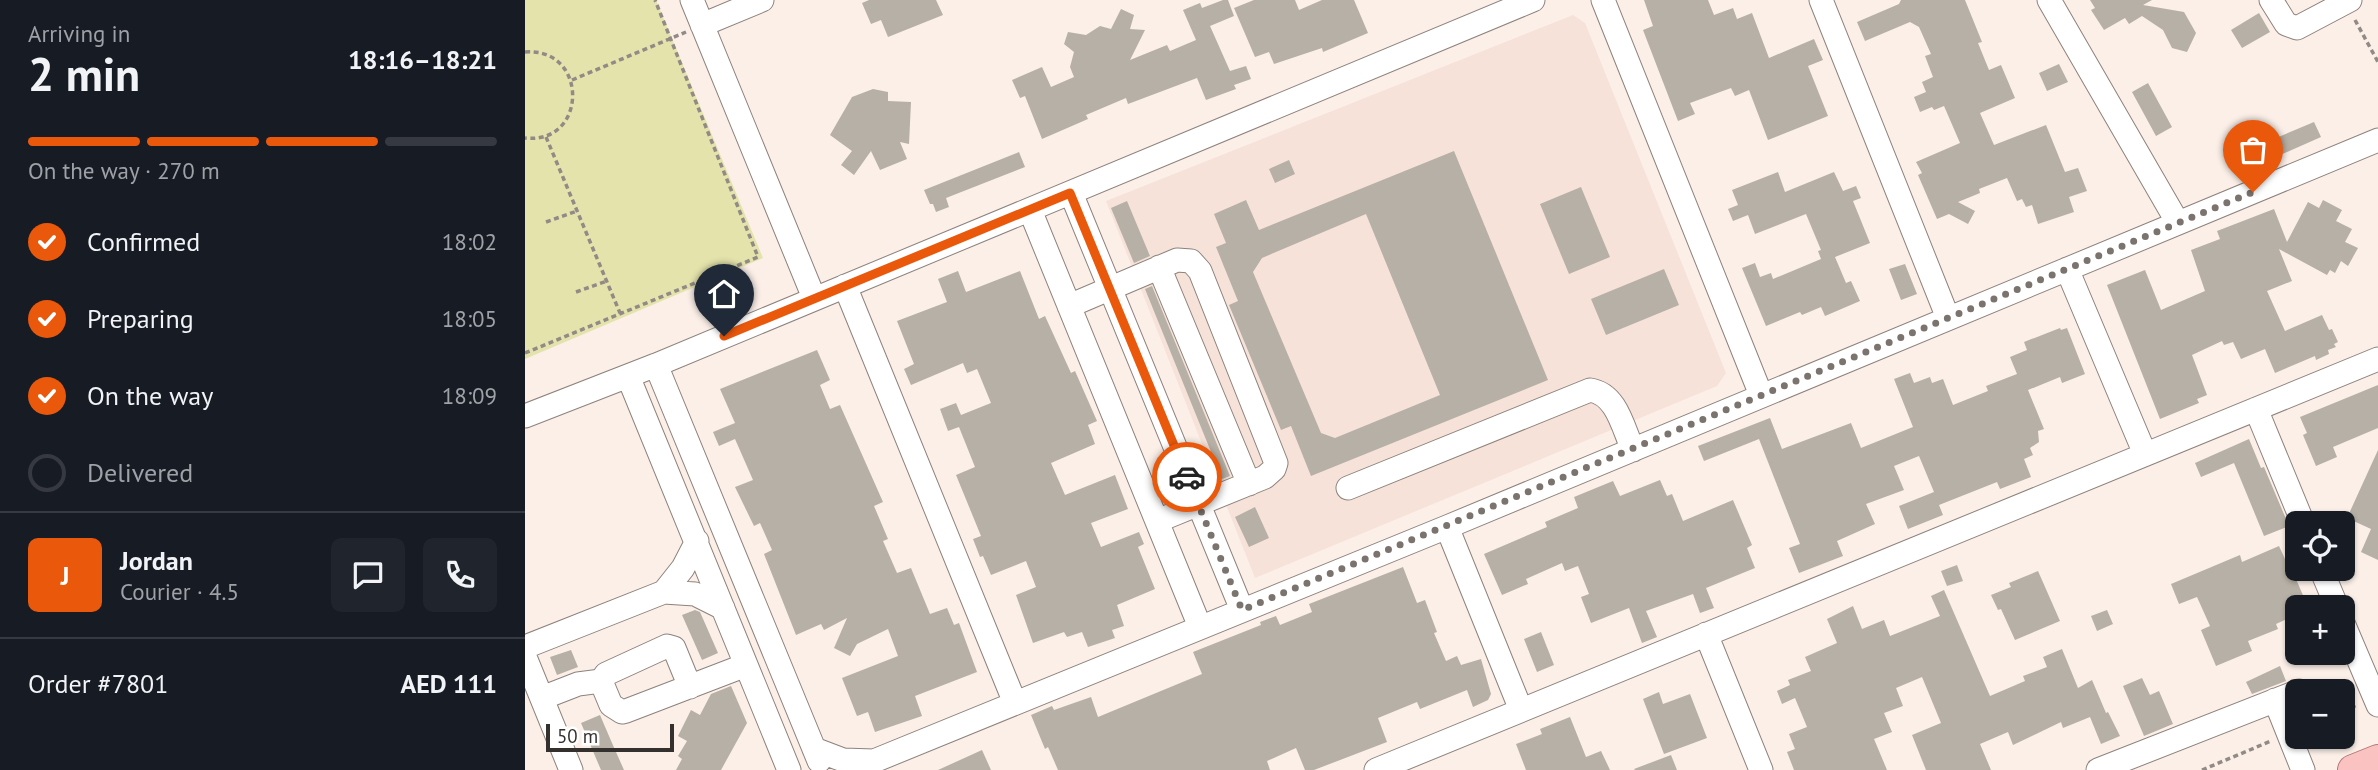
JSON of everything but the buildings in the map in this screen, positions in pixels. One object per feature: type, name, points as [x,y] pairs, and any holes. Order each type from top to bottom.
[{"type":"street","points":[[692,0],[814,298]]},
{"type":"street","points":[[702,24],[762,0]]},
{"type":"street","points":[[525,416],[656,365],[1532,0]]},
{"type":"street","points":[[1602,0],[1761,395]]},
{"type":"street","points":[[1821,0],[1948,318]]},
{"type":"street","points":[[2049,0],[2178,223]]},
{"type":"street","points":[[2271,0],[2286,24],[2297,28],[2348,1]]},
{"type":"street","points":[[656,365],[818,760],[843,760],[869,765],[2378,140]]},
{"type":"street","points":[[1070,193],[1242,610]]},
{"type":"street","points":[[1030,210],[1200,627]]},
{"type":"street","points":[[1069,306],[1184,259],[1197,265],[1200,271],[1275,457],[1274,469],[1270,474],[1249,484],[1157,521]]},
{"type":"street","points":[[1159,267],[1249,484]]},
{"type":"street","points":[[2067,269],[2145,454]]},
{"type":"street","points":[[845,286],[1015,703]]},
{"type":"street","points":[[1376,770],[2378,359]]},
{"type":"street","points":[[628,376],[789,770]]},
{"type":"street","points":[[1348,488],[1590,390],[1610,398],[1633,450]]},
{"type":"street","points":[[2256,409],[2298,511]]},
{"type":"street","points":[[1447,527],[1521,710]]},
{"type":"street","points":[[664,592],[683,568],[697,541]]},
{"type":"street","points":[[525,647],[664,592],[695,594],[710,599],[723,608]]},
{"type":"street","points":[[1706,634],[1761,770]]},
{"type":"street","points":[[2355,644],[2371,673],[2378,705]]},
{"type":"street","points":[[542,698],[578,684],[601,681],[606,674],[671,646],[690,687]]},
{"type":"street","points":[[525,657],[571,770]]},
{"type":"street","points":[[601,681],[611,705],[622,712],[747,665]]},
{"type":"street","points":[[2098,770],[2285,696]]},
{"type":"street","points":[[2275,700],[2285,726]]},
{"type":"street","points":[[2294,749],[2302,770]]},
{"type":"path","points":[[525,353],[758,257],[655,0]]},
{"type":"path","points":[[2348,1],[2378,62]]},
{"type":"path","points":[[572,80],[702,24]]},
{"type":"path","points":[[525,52],[542,53],[565,68],[572,80],[574,97],[570,114],[560,128],[545,136],[525,138]]},
{"type":"path","points":[[545,136],[620,313]]},
{"type":"path","points":[[546,222],[576,211]]},
{"type":"path","points":[[576,292],[607,281]]},
{"type":"path","points":[[2202,770],[2285,735]]},
{"type":"shaded area","points":[[525,0],[656,0],[763,258],[525,359]]},
{"type":"shaded area","points":[[1573,15],[1585,23],[1726,373],[1717,386],[1255,578],[1106,201]]},
{"type":"way so far","points":[[1187,477],[1242,610],[2253,192]]},
{"type":"route","points":[[724,336],[1070,193],[1187,477]]}]
